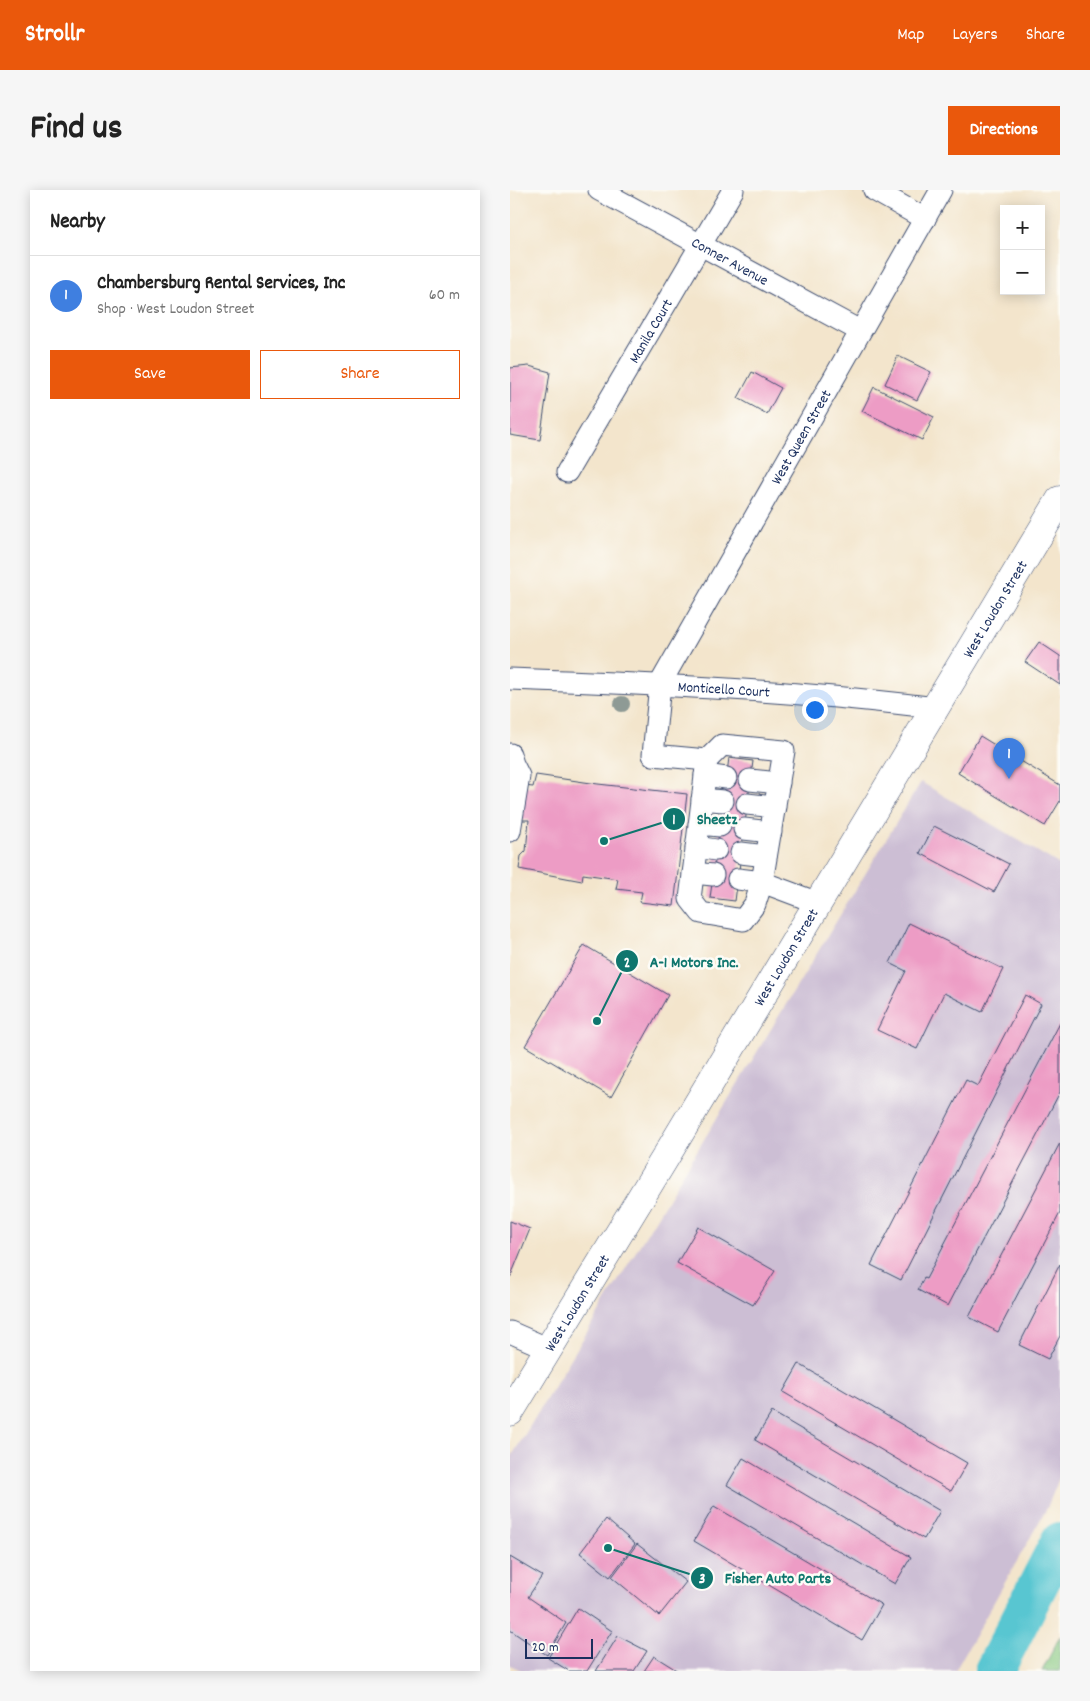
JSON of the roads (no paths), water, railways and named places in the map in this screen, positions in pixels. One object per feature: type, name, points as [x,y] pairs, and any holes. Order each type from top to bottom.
[{"type":"highway","name":"West Loudon Street","points":[[510,1412],[1060,500]]},
{"type":"street","name":"Conner Avenue","points":[[599,190],[860,332]]},
{"type":"street","name":"Manila Court","points":[[567,472],[733,190]]},
{"type":"street","points":[[874,190],[925,219]]},
{"type":"street","name":"West Queen Street","points":[[660,684],[941,190]]},
{"type":"street","name":"Monticello Court","points":[[510,679],[660,684],[886,702],[936,708]]},
{"type":"street","points":[[660,684],[654,755],[713,771]]},
{"type":"street","points":[[722,745],[784,751],[762,882],[755,904],[742,920],[701,913],[690,898],[703,874],[713,800],[713,771],[722,745]]},
{"type":"street","points":[[510,831],[519,776],[511,762]]},
{"type":"street","points":[[750,780],[779,784]]},
{"type":"street","points":[[747,804],[775,807]]},
{"type":"street","points":[[744,829],[770,832]]},
{"type":"street","points":[[741,853],[766,856]]},
{"type":"street","points":[[738,878],[762,882],[818,903]]},
{"type":"street","points":[[510,1332],[549,1349]]},
{"type":"waterway","points":[[994,1671],[1060,1542]]},
{"type":"place","name":"Chambersburg Rental Services, Inc","points":[[1009,779]]},
{"type":"place","name":"Sheetz","points":[[604,841]]},
{"type":"place","name":"A-1 Motors Inc.","points":[[597,1021]]},
{"type":"place","name":"Fisher Auto Parts","points":[[608,1548]]}]
